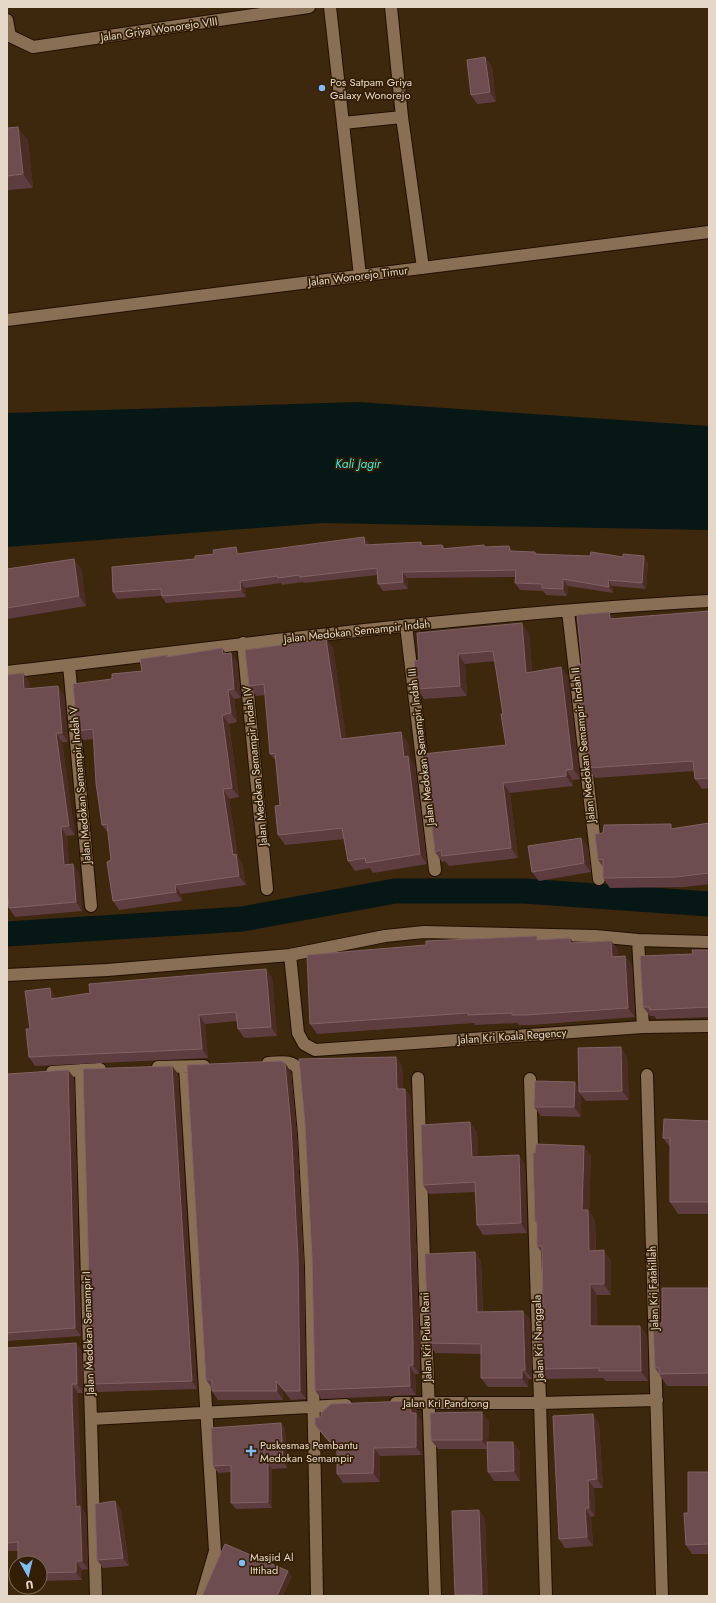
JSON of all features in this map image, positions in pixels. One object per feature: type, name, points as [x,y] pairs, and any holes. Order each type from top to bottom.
[{"type":"street","name":"Jalan Griya Wonorejo VIII","points":[[7,20],[10,36],[33,47],[309,7]]},
{"type":"street","points":[[330,7],[360,276]]},
{"type":"street","points":[[391,7],[402,117],[423,268]]},
{"type":"street","points":[[343,123],[402,117]]},
{"type":"street","name":"Jalan Wonorejo Timur","points":[[7,320],[709,232]]},
{"type":"street","name":"Jalan Medokan Semampir Indah","points":[[7,672],[406,625],[647,604],[709,601]]},
{"type":"street","name":"Jalan Medokan Semampir Indah II","points":[[568,611],[598,879]]},
{"type":"street","name":"Jalan Medokan Semampir Indah III","points":[[406,625],[435,870]]},
{"type":"street","name":"Jalan Medokan Semampir Indah IV","points":[[243,643],[267,889]]},
{"type":"street","name":"Jalan Medokan Semampir Indah V","points":[[69,665],[91,906]]},
{"type":"street","points":[[7,975],[107,970],[290,955],[385,936],[424,932],[595,936],[638,940],[709,942]]},
{"type":"street","points":[[638,940],[643,1027]]},
{"type":"street","name":"Jalan Kri Koala Regency","points":[[290,955],[298,1033],[304,1044],[315,1050],[643,1027],[709,1026]]},
{"type":"street","points":[[259,1064],[289,1062],[296,1065],[298,1069],[304,1134],[311,1266],[312,1407],[317,1596]]},
{"type":"street","points":[[144,1067],[215,1065]]},
{"type":"street","points":[[185,1067],[205,1411],[215,1551],[202,1596]]},
{"type":"street","points":[[37,1073],[113,1068]]},
{"type":"street","name":"Jalan Medokan Semampir I","points":[[81,1070],[96,1596]]},
{"type":"street","name":"Jalan Kri Fatahillah","points":[[647,1075],[662,1596]]},
{"type":"street","name":"Jalan Kri Pulau Rani","points":[[418,1078],[435,1596]]},
{"type":"street","name":"Jalan Kri Nanggala","points":[[530,1079],[546,1596]]},
{"type":"street","points":[[73,1344],[88,1343]]},
{"type":"street","name":"Jalan Kri Pandrong","points":[[381,1404],[428,1402],[540,1403],[657,1400]]},
{"type":"street","points":[[91,1419],[205,1411],[358,1405]]},
{"type":"water","name":"Kali Jagir","points":[[358,402],[709,426],[709,530],[323,523],[7,547],[7,413]]},
{"type":"building","points":[[485,57],[490,92],[471,95],[467,60]]},
{"type":"building","points":[[18,127],[23,174],[7,176],[7,128]]},
{"type":"building","points":[[364,537],[365,545],[421,542],[421,546],[442,545],[443,549],[484,545],[484,547],[509,546],[510,551],[535,552],[535,554],[590,556],[591,552],[623,557],[623,554],[644,556],[642,583],[608,580],[609,587],[563,579],[563,589],[542,588],[542,584],[515,583],[516,570],[402,572],[403,582],[378,584],[377,568],[300,577],[299,575],[278,578],[277,576],[240,581],[241,590],[162,596],[161,589],[113,592],[112,567],[195,559],[195,556],[214,554],[213,550],[236,547],[237,554]]},
{"type":"building","points":[[74,559],[79,596],[7,608],[7,569]]},
{"type":"building","points":[[709,611],[709,778],[695,779],[693,761],[588,768],[576,665],[582,664],[577,615],[609,612],[610,619]]},
{"type":"building","points":[[522,623],[526,673],[561,667],[573,769],[566,770],[566,776],[503,783],[511,848],[442,856],[441,850],[435,852],[423,754],[506,745],[501,714],[503,714],[493,651],[458,654],[460,686],[417,689],[414,661],[419,660],[417,633]]},
{"type":"building","points":[[326,639],[341,739],[401,732],[404,757],[408,756],[420,854],[366,863],[365,858],[348,861],[342,828],[278,835],[275,806],[280,805],[275,753],[270,754],[264,684],[249,686],[245,650]]},
{"type":"building","points":[[222,648],[223,654],[231,653],[234,689],[228,690],[231,713],[222,715],[232,788],[223,789],[233,855],[236,854],[239,876],[175,885],[176,892],[113,901],[107,862],[111,860],[107,824],[102,825],[96,783],[93,729],[77,731],[73,684],[112,679],[112,674],[142,671],[140,659],[167,655],[167,657]]},
{"type":"building","points":[[23,673],[24,689],[58,686],[62,733],[56,733],[69,826],[61,827],[64,865],[73,864],[76,902],[9,908],[7,889],[7,675]]},
{"type":"building","points":[[709,823],[709,873],[676,877],[603,878],[603,859],[598,860],[595,834],[603,833],[604,825],[671,824],[671,829]]},
{"type":"building","points":[[581,838],[584,863],[532,872],[528,846]]},
{"type":"building","points":[[537,936],[537,940],[570,938],[570,943],[611,941],[612,957],[625,956],[628,1008],[525,1015],[512,1015],[512,1013],[468,1015],[468,1013],[310,1024],[307,955],[426,945],[426,941]]},
{"type":"building","points":[[692,950],[709,950],[709,1007],[650,1010],[649,1007],[643,1007],[640,956],[693,954]]},
{"type":"building","points":[[266,969],[271,1027],[238,1029],[236,1012],[199,1015],[202,1049],[29,1057],[26,1029],[30,1029],[25,991],[50,988],[51,999],[90,993],[89,984]]},
{"type":"building","points":[[621,1047],[622,1091],[579,1092],[578,1048]]},
{"type":"building","points":[[396,1057],[397,1089],[405,1089],[413,1343],[413,1365],[409,1365],[410,1386],[315,1390],[312,1257],[305,1124],[299,1059]]},
{"type":"building","points":[[281,1061],[285,1063],[291,1126],[298,1258],[300,1391],[285,1391],[276,1381],[277,1391],[212,1391],[212,1380],[206,1380],[187,1065]]},
{"type":"building","points":[[172,1066],[192,1381],[92,1384],[83,1069]]},
{"type":"building","points":[[68,1070],[75,1328],[7,1333],[7,1074]]},
{"type":"building","points":[[535,1081],[575,1082],[574,1107],[534,1107]]},
{"type":"building","points":[[664,1119],[709,1121],[709,1202],[670,1202],[670,1138],[663,1138]]},
{"type":"building","points":[[470,1122],[472,1157],[519,1155],[521,1223],[477,1225],[475,1182],[423,1185],[421,1125]]},
{"type":"building","points":[[536,1144],[584,1146],[582,1210],[588,1210],[589,1251],[604,1250],[604,1284],[590,1284],[590,1326],[640,1326],[641,1371],[599,1371],[599,1368],[540,1369],[538,1310],[543,1310],[542,1246],[537,1246],[537,1221],[535,1221],[533,1153],[535,1153]]},
{"type":"building","points":[[475,1252],[477,1312],[523,1311],[525,1370],[522,1370],[522,1378],[481,1378],[481,1344],[428,1343],[425,1254]]},
{"type":"building","points":[[662,1288],[709,1288],[709,1373],[659,1374],[659,1368],[655,1368],[653,1323],[662,1323]]},
{"type":"building","points":[[76,1343],[77,1384],[72,1384],[72,1402],[76,1507],[80,1506],[82,1561],[76,1561],[76,1572],[48,1573],[48,1555],[18,1555],[18,1542],[7,1543],[7,1348]]},
{"type":"building","points":[[410,1401],[411,1413],[416,1413],[416,1447],[374,1448],[373,1473],[337,1474],[337,1450],[315,1425],[315,1418],[321,1417],[321,1413],[331,1404]]},
{"type":"building","points":[[482,1412],[482,1440],[431,1440],[430,1413]]},
{"type":"building","points":[[593,1414],[597,1479],[588,1480],[589,1508],[585,1508],[587,1537],[559,1539],[553,1416]]},
{"type":"building","points":[[281,1423],[283,1461],[268,1463],[268,1502],[231,1503],[231,1465],[213,1466],[211,1428]]},
{"type":"building","points":[[487,1442],[513,1442],[514,1471],[488,1472]]},
{"type":"building","points":[[688,1472],[709,1472],[709,1544],[686,1545],[684,1513],[688,1513]]},
{"type":"building","points":[[115,1501],[123,1558],[97,1560],[95,1504]]},
{"type":"building","points":[[479,1510],[482,1594],[455,1595],[452,1511]]},
{"type":"building","name":"Masjid Al Ittihad","points":[[225,1544],[288,1571],[277,1596],[202,1596]]},
{"type":"waterway","points":[[7,934],[242,919],[395,891],[524,891],[709,904]]},
{"type":"place","name":"Pos Satpam Griya Galaxy Wonorejo","points":[[322,88]]},
{"type":"place","name":"Puskesmas Pembantu Medokan Semampir","points":[[251,1451]]},
{"type":"place","name":"Masjid Al Ittihad","points":[[242,1563]]}]
